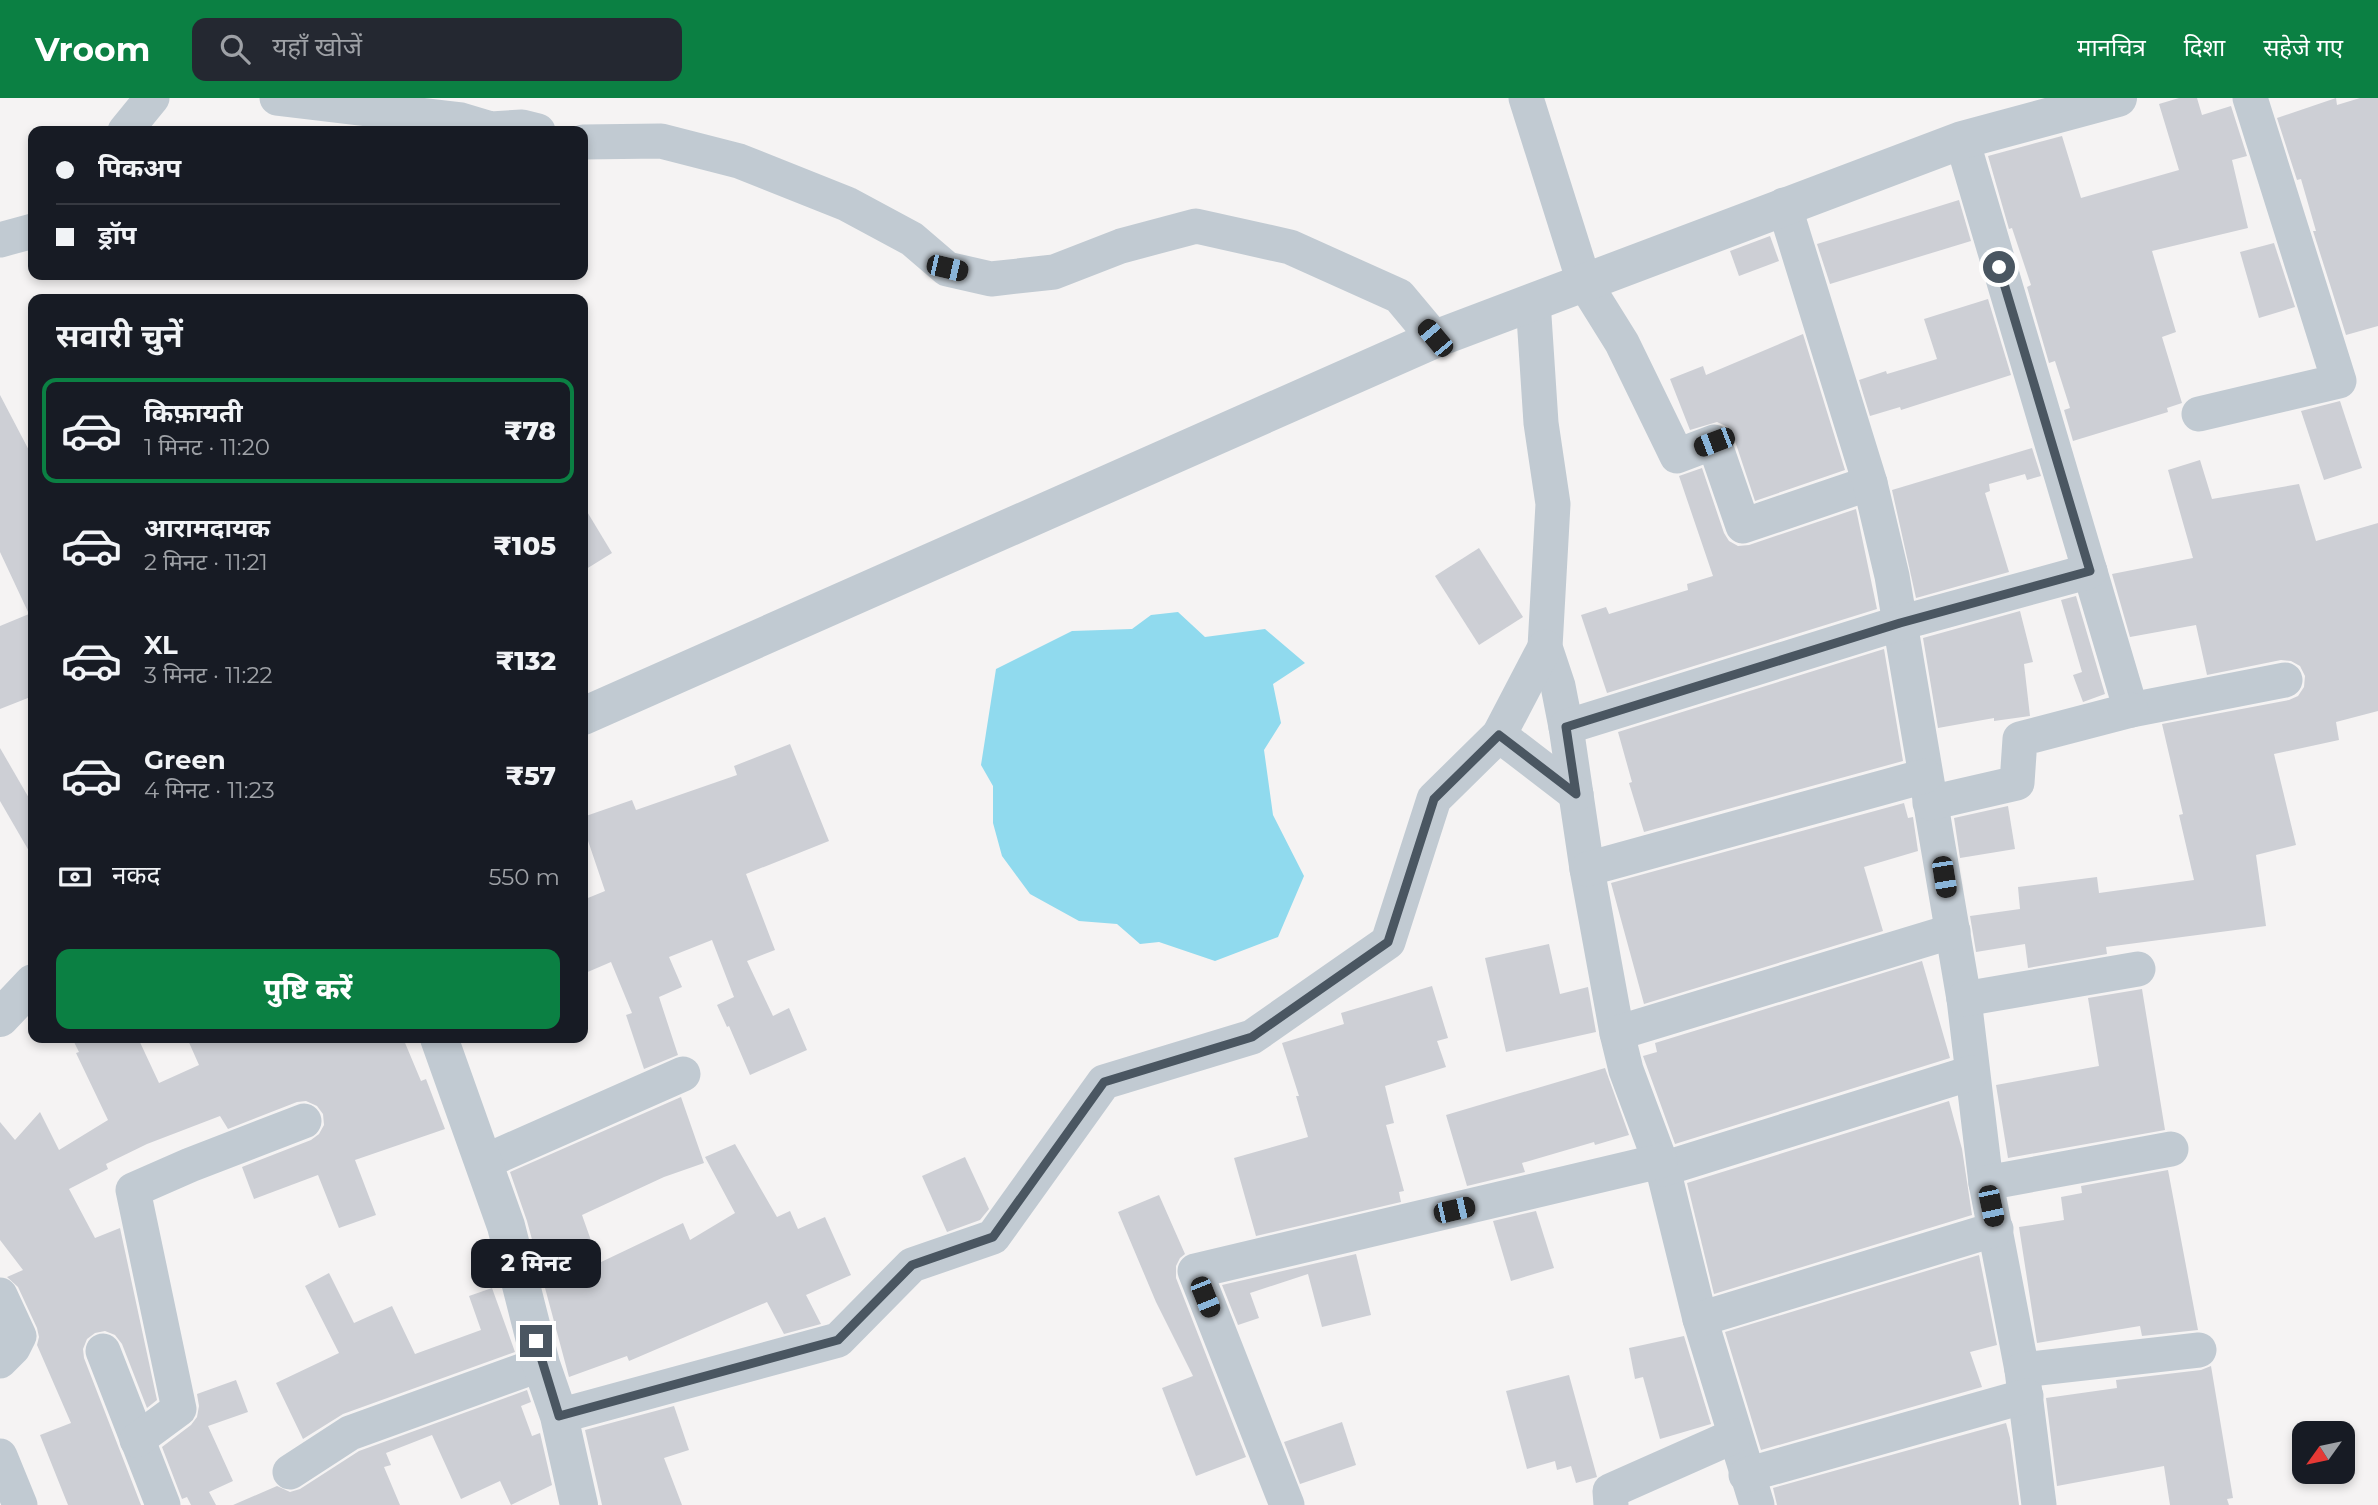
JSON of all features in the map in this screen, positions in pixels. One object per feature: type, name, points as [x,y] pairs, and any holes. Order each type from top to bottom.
[{"type":"street","points":[[129,126],[152,98]]},
{"type":"street","points":[[277,98],[461,120],[481,126]]},
{"type":"street","points":[[1526,98],[1584,282],[1622,343],[1677,456],[1714,442],[1743,526],[1870,483]]},
{"type":"street","points":[[588,714],[1435,338],[1962,140],[2118,98]]},
{"type":"street","points":[[2199,414],[2339,381],[2250,98]]},
{"type":"street","points":[[1962,140],[2131,710]]},
{"type":"street","points":[[588,142],[661,141],[739,161],[847,204],[912,239],[947,268],[990,279],[1054,272],[1121,246],[1196,226],[1290,247],[1399,296],[1435,338]]},
{"type":"street","points":[[1784,205],[1870,483],[1892,576],[1964,999],[1986,1183],[2024,1383],[2039,1505]]},
{"type":"street","points":[[0,240],[28,232]]},
{"type":"street","points":[[1533,301],[1541,423],[1553,504],[1545,647],[1558,686],[1566,727],[1587,869],[1626,1070],[1661,1165],[1700,1319],[1752,1490],[2024,1383],[2199,1350]]},
{"type":"street","points":[[1566,727],[1900,623],[2090,571]]},
{"type":"street","points":[[559,1416],[838,1340],[912,1265],[993,1237],[1104,1082],[1252,1037],[1388,942],[1434,799],[1499,735],[1545,647]]},
{"type":"street","points":[[1587,869],[1928,789],[2017,783],[2020,739],[2131,710],[2285,680]]},
{"type":"street","points":[[1499,735],[1576,794]]},
{"type":"street","points":[[1617,1033],[1953,932]]},
{"type":"street","points":[[1964,999],[2138,969]]},
{"type":"street","points":[[0,1018],[28,988]]},
{"type":"street","points":[[441,1043],[506,1226],[541,1364],[559,1416],[579,1505]]},
{"type":"street","points":[[1287,1505],[1195,1271],[1661,1165],[1971,1073]]},
{"type":"street","points":[[484,1162],[683,1074]]},
{"type":"street","points":[[137,1440],[179,1409],[133,1190],[304,1121]]},
{"type":"street","points":[[1986,1183],[2171,1149]]},
{"type":"street","points":[[1700,1319],[1996,1229]]},
{"type":"street","points":[[0,1294],[19,1336],[13,1349],[0,1361]]},
{"type":"street","points":[[103,1351],[163,1505]]},
{"type":"street","points":[[290,1472],[350,1433],[541,1364]]},
{"type":"street","points":[[1612,1505],[1610,1491],[1734,1436]]},
{"type":"street","points":[[0,1456],[20,1505]]},
{"type":"water","points":[[1178,612],[1205,637],[1265,629],[1305,663],[1273,684],[1281,723],[1264,750],[1273,815],[1304,876],[1278,937],[1215,961],[1159,942],[1140,944],[1117,924],[1079,921],[1030,894],[1002,856],[993,823],[993,786],[981,765],[996,669],[1072,631],[1132,629],[1151,615]]},
{"type":"building","points":[[2179,98],[2197,98],[2202,115],[2231,106],[2247,156],[2232,160],[2248,228],[2152,251],[2176,332],[2162,337],[2182,403],[2167,408],[2168,412],[2073,441],[2064,410],[2070,408],[2055,361],[2049,363],[2027,287],[2031,285],[2012,228],[2009,229],[1988,156],[2062,136],[2081,198],[2179,170],[2159,104]]},
{"type":"building","points":[[2336,98],[2337,105],[2360,98],[2378,98],[2378,326],[2346,335],[2313,231],[2316,231],[2301,179],[2297,180],[2277,118]]},
{"type":"building","points":[[1959,200],[1971,241],[1830,284],[1817,244]]},
{"type":"building","points":[[1770,236],[1779,261],[1739,276],[1730,251]]},
{"type":"building","points":[[2274,243],[2295,307],[2259,318],[2240,252]]},
{"type":"building","points":[[1988,299],[2011,375],[1901,410],[1900,407],[1870,416],[1859,380],[1937,359],[1924,319]]},
{"type":"building","points":[[1803,334],[1845,470],[1755,501],[1728,427],[1717,422],[1690,430],[1670,379],[1703,366],[1706,375]]},
{"type":"building","points":[[0,395],[28,448],[28,612],[0,552]]},
{"type":"building","points":[[2340,401],[2362,468],[2324,480],[2301,411]]},
{"type":"building","points":[[2032,448],[2041,476],[2027,480],[2025,474],[1989,484],[1990,491],[1985,493],[2009,572],[1916,598],[1892,490]]},
{"type":"building","points":[[2200,460],[2212,499],[2299,484],[2316,541],[2378,523],[2378,711],[2336,722],[2339,740],[2274,754],[2296,845],[2256,855],[2266,926],[2106,947],[2107,954],[2028,968],[2025,944],[1976,952],[1970,916],[2020,909],[2018,887],[2097,877],[2099,893],[2194,880],[2179,815],[2183,814],[2162,724],[2289,700],[2298,696],[2304,687],[2305,676],[2300,666],[2291,661],[2281,660],[2207,675],[2196,625],[2130,637],[2112,574],[2193,558],[2168,470]]},
{"type":"building","points":[[1702,468],[1724,533],[1729,541],[1738,546],[1749,545],[1856,509],[1877,609],[1607,693],[1581,615],[1606,607],[1609,614],[1688,590],[1687,584],[1713,576],[1679,476]]},
{"type":"building","points":[[588,513],[612,553],[588,568]]},
{"type":"building","points":[[1479,548],[1523,617],[1479,645],[1435,576]]},
{"type":"building","points":[[2076,596],[2105,694],[2083,702],[2073,675],[2082,672],[2061,600]]},
{"type":"building","points":[[2020,611],[2033,662],[2024,664],[2030,716],[1994,721],[1994,718],[1938,728],[1923,638]]},
{"type":"building","points":[[28,614],[28,698],[0,709],[0,626]]},
{"type":"building","points":[[1884,649],[1903,761],[1644,832],[1629,783],[1632,782],[1618,732]]},
{"type":"building","points":[[790,744],[829,841],[746,874],[775,950],[747,961],[773,1016],[789,1008],[807,1050],[750,1075],[717,1005],[734,997],[712,940],[669,957],[682,987],[659,997],[678,1055],[644,1069],[626,1015],[632,1013],[611,962],[588,972],[588,898],[605,891],[588,841],[588,815],[632,800],[636,810],[737,775],[734,766]]},
{"type":"building","points":[[0,748],[28,796],[28,849],[0,801]]},
{"type":"building","points":[[1904,803],[1908,818],[1913,817],[1918,851],[1864,867],[1883,931],[1644,1004],[1611,883]]},
{"type":"building","points":[[2008,806],[2015,849],[1960,858],[1954,818]]},
{"type":"building","points":[[1549,944],[1560,994],[1588,987],[1596,1032],[1506,1052],[1485,958]]},
{"type":"building","points":[[1922,961],[1950,1058],[1675,1144],[1643,1056],[1657,1052],[1655,1043]]},
{"type":"building","points":[[1432,986],[1448,1038],[1437,1041],[1446,1067],[1385,1086],[1394,1123],[1386,1125],[1404,1191],[1399,1192],[1401,1202],[1256,1236],[1234,1158],[1308,1137],[1296,1096],[1299,1096],[1282,1043],[1344,1024],[1341,1013]]},
{"type":"building","points":[[2142,989],[2165,1130],[2008,1158],[1996,1085],[2099,1066],[2088,998]]},
{"type":"building","points":[[74,1043],[140,1043],[159,1083],[199,1065],[189,1043],[405,1043],[421,1081],[426,1079],[445,1129],[355,1160],[376,1215],[339,1228],[318,1175],[254,1199],[242,1167],[311,1140],[319,1134],[324,1125],[323,1114],[317,1106],[306,1101],[228,1129],[220,1116],[147,1144],[106,1164],[108,1169],[69,1189],[95,1238],[120,1228],[157,1400],[147,1408],[122,1344],[115,1335],[105,1331],[95,1333],[87,1339],[83,1349],[84,1358],[141,1505],[68,1505],[40,1435],[71,1423],[37,1345],[37,1328],[18,1287],[7,1277],[23,1270],[0,1240],[0,1122],[15,1140],[40,1112],[59,1150],[108,1120],[76,1053],[79,1052]]},
{"type":"building","points":[[1605,1068],[1629,1135],[1522,1163],[1525,1172],[1467,1186],[1446,1115]]},
{"type":"building","points":[[681,1097],[704,1163],[664,1177],[582,1215],[599,1263],[683,1223],[690,1240],[735,1213],[705,1157],[735,1144],[777,1217],[790,1211],[798,1229],[825,1217],[851,1275],[806,1295],[821,1324],[784,1334],[767,1302],[629,1361],[627,1356],[569,1377],[527,1221],[510,1172]]},
{"type":"building","points":[[1949,1101],[1962,1149],[1972,1215],[1714,1294],[1687,1183]]},
{"type":"building","points":[[965,1157],[989,1209],[980,1220],[947,1232],[922,1176]]},
{"type":"building","points":[[2168,1170],[2198,1330],[2142,1336],[2140,1326],[2037,1343],[2019,1227],[2064,1220],[2061,1197],[2082,1193],[2081,1186]]},
{"type":"building","points":[[1159,1195],[1185,1254],[1176,1266],[1176,1278],[1246,1457],[1196,1476],[1162,1388],[1193,1376],[1156,1302],[1118,1212]]},
{"type":"building","points":[[1536,1211],[1554,1268],[1511,1281],[1493,1221]]},
{"type":"building","points":[[1356,1254],[1371,1315],[1322,1327],[1308,1274],[1250,1293],[1259,1318],[1238,1325],[1222,1285]]},
{"type":"building","points":[[1979,1255],[1997,1345],[1970,1352],[1982,1387],[1761,1450],[1725,1332]]},
{"type":"building","points":[[329,1273],[354,1323],[392,1306],[415,1354],[481,1330],[469,1296],[492,1288],[515,1352],[343,1414],[303,1439],[276,1383],[339,1353],[305,1286]]},
{"type":"building","points":[[1684,1336],[1711,1424],[1660,1439],[1643,1377],[1635,1379],[1629,1348]]},
{"type":"building","points":[[2211,1366],[2233,1498],[2227,1499],[2229,1505],[2170,1505],[2164,1466],[2057,1486],[2046,1398],[2117,1388],[2116,1380],[2201,1370]]},
{"type":"building","points":[[1569,1375],[1597,1477],[1576,1483],[1571,1466],[1557,1470],[1555,1461],[1527,1469],[1506,1391]]},
{"type":"building","points":[[236,1380],[248,1412],[208,1426],[233,1481],[209,1492],[216,1505],[191,1505],[187,1497],[182,1499],[162,1447],[191,1425],[197,1417],[197,1394]]},
{"type":"building","points":[[527,1390],[531,1402],[521,1406],[532,1436],[540,1433],[552,1485],[511,1505],[500,1481],[461,1499],[432,1435],[386,1453],[391,1465],[384,1467],[400,1505],[233,1505],[277,1486],[290,1492],[300,1489],[359,1451]]},
{"type":"building","points":[[674,1406],[689,1450],[664,1458],[682,1505],[602,1505],[585,1430]]},
{"type":"building","points":[[1342,1422],[1356,1465],[1300,1484],[1284,1442]]},
{"type":"building","points":[[2006,1423],[2019,1505],[1777,1505],[1773,1488]]},
{"type":"route","points":[[536,1341],[559,1416],[838,1340],[912,1265],[993,1237],[1104,1082],[1252,1037],[1388,942],[1434,799],[1499,735],[1576,794],[1566,727],[1900,623],[2090,571],[1999,267]]}]
